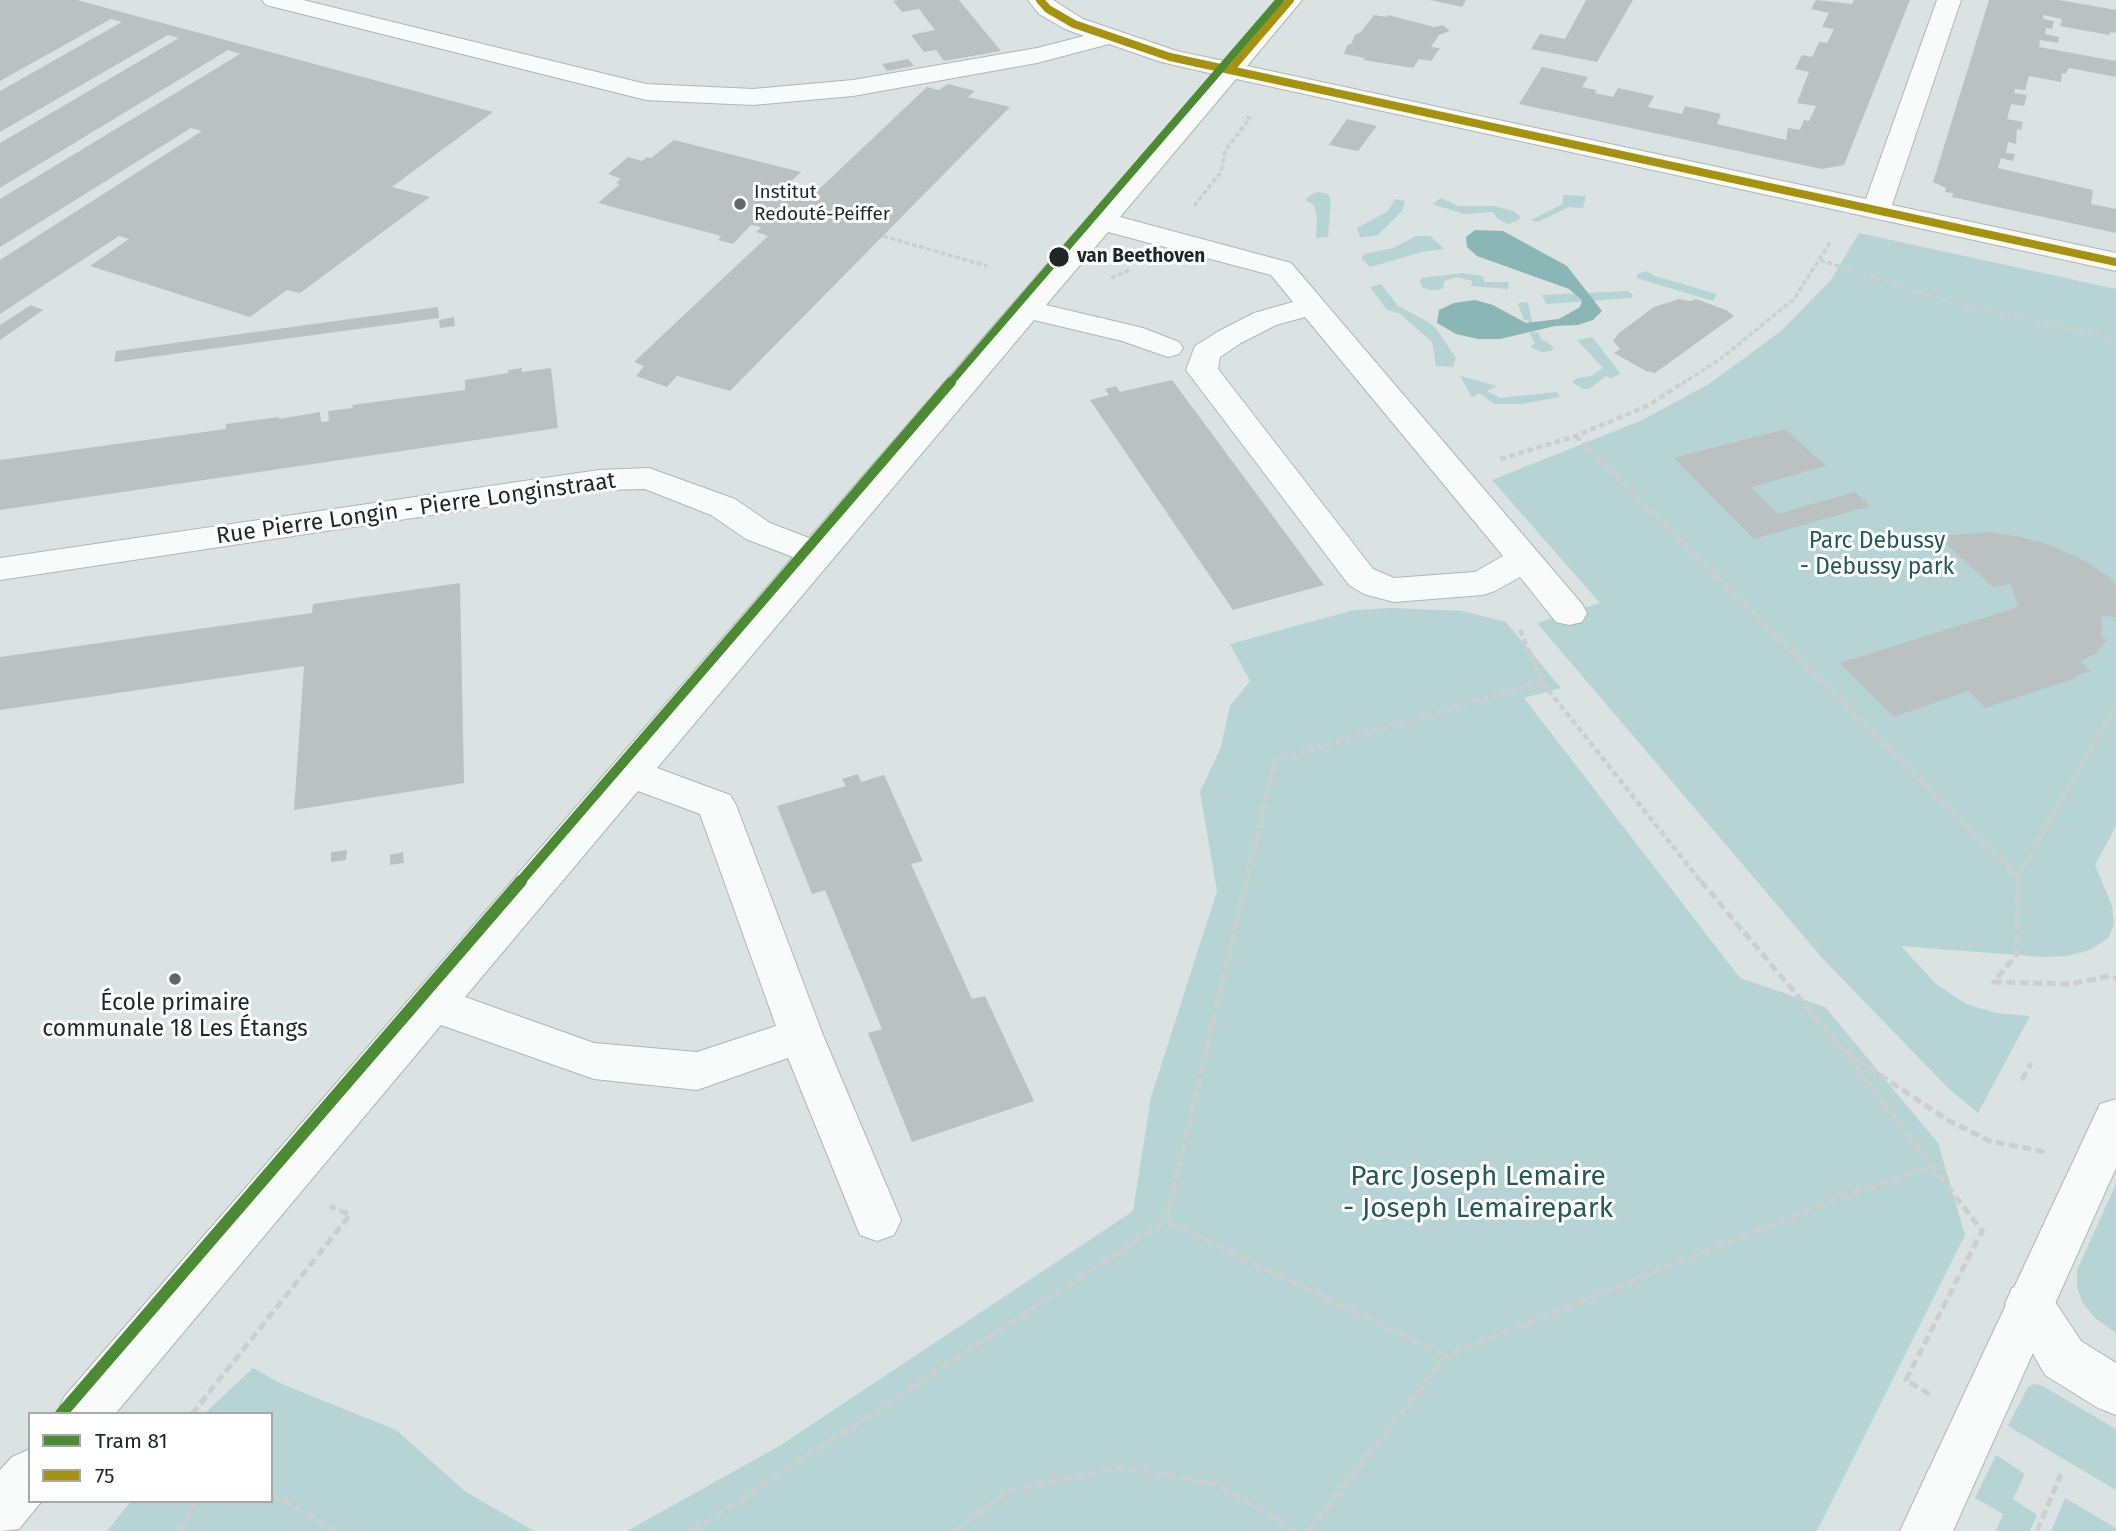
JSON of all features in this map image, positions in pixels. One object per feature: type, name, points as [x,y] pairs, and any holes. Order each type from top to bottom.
[{"type":"street","points":[[274,0],[646,92],[701,96],[753,97],[853,88],[1037,55],[1108,37]]},
{"type":"street","points":[[1040,0],[1048,9],[1074,24],[1170,57],[2116,262]]},
{"type":"street","points":[[84,1412],[1290,0]]},
{"type":"street","points":[[1876,210],[1949,0]]},
{"type":"street","points":[[1101,221],[1281,269],[1569,613]]},
{"type":"street","points":[[1312,306],[1265,319],[1230,337],[1206,353],[1202,370],[1361,577],[1376,586],[1394,590],[1483,583],[1522,560]]},
{"type":"street","points":[[1025,309],[1132,334],[1168,348]]},
{"type":"street","name":"Rue Pierre Longin - Pierre Longinstraat","points":[[0,569],[599,480],[649,478],[723,507],[758,531],[817,554]]},
{"type":"street","points":[[630,773],[716,805],[801,1035],[877,1220]]},
{"type":"street","points":[[433,1004],[594,1061],[698,1071],[801,1035]]},
{"type":"street","points":[[1926,1531],[2116,1118]]},
{"type":"street","points":[[2029,1304],[2063,1358],[2116,1391]]},
{"type":"street","points":[[0,1510],[28,1477]]},
{"type":"path","points":[[1190,211],[1221,172],[1225,151],[1250,118],[1237,115]]},
{"type":"path","points":[[883,236],[987,266]]},
{"type":"path","points":[[1490,462],[1576,436],[1649,405],[1723,357],[1794,299],[1821,260],[1833,236]]},
{"type":"path","points":[[1821,260],[1950,302],[2116,339]]},
{"type":"path","points":[[1576,436],[2018,877]]},
{"type":"path","points":[[1518,625],[1542,682],[1664,837],[1843,1050],[1982,1231],[1906,1380],[1941,1401]]},
{"type":"path","points":[[693,1531],[1166,1221],[1275,760],[1542,682]]},
{"type":"path","points":[[2116,705],[2018,877],[2017,954],[1994,982],[2072,984],[2109,976],[2116,978]]},
{"type":"path","points":[[1843,1050],[1949,1121],[1990,1140],[2096,1161]]},
{"type":"path","points":[[2022,1080],[2031,1063]]},
{"type":"path","points":[[1308,1531],[1446,1356],[1830,1201],[1934,1166]]},
{"type":"path","points":[[194,1412],[350,1215],[328,1205]]},
{"type":"path","points":[[1166,1221],[1446,1356]]},
{"type":"path","points":[[954,1531],[1006,1492],[1121,1467],[1218,1485],[1296,1531]]},
{"type":"path","points":[[2037,1531],[2061,1474]]},
{"type":"path","points":[[273,1495],[337,1531]]},
{"type":"path","points":[[181,1531],[195,1503]]},
{"type":"green space","points":[[1319,192],[1328,194],[1331,201],[1328,237],[1316,238],[1317,219],[1314,205],[1305,200]]},
{"type":"green space","points":[[1563,195],[1586,196],[1583,208],[1569,207],[1538,222],[1531,220],[1563,204]]},
{"type":"green space","points":[[1441,198],[1458,206],[1494,206],[1513,211],[1520,216],[1519,220],[1508,224],[1498,219],[1493,212],[1464,214],[1432,204]]},
{"type":"green space","points":[[1395,199],[1405,201],[1402,211],[1377,236],[1360,237],[1357,228],[1388,211]]},
{"type":"green space","name":"Parc Debussy - Debussy park","points":[[1859,233],[2116,289],[2116,826],[2095,865],[2112,906],[2114,925],[2108,938],[2090,950],[2067,956],[2043,957],[1901,946],[1936,984],[1966,1004],[1996,1013],[2030,1016],[1978,1113],[1949,1089],[1824,960],[1537,623],[1600,603],[1492,480],[1640,421],[1709,384],[1781,331],[1831,280]]},
{"type":"green space","points":[[1416,236],[1430,236],[1444,249],[1422,252],[1370,267],[1361,258],[1365,254],[1393,248]]},
{"type":"green space","points":[[1646,271],[1717,294],[1713,301],[1636,278],[1638,274]]},
{"type":"green space","points":[[1463,273],[1482,276],[1485,282],[1509,282],[1508,289],[1471,286],[1472,281],[1456,277],[1445,281],[1444,287],[1439,290],[1429,290],[1422,287],[1420,281],[1422,278]]},
{"type":"green space","points":[[1381,284],[1398,306],[1430,323],[1437,330],[1456,358],[1453,367],[1436,366],[1432,342],[1399,313],[1387,310],[1370,287]]},
{"type":"green space","points":[[1628,291],[1633,295],[1631,298],[1546,304],[1542,295]]},
{"type":"green space","points":[[1528,303],[1535,333],[1538,332],[1541,339],[1550,344],[1554,349],[1552,351],[1541,352],[1530,347],[1535,343],[1529,333],[1533,332],[1528,320],[1524,321],[1518,304]]},
{"type":"green space","points":[[1592,337],[1621,374],[1611,378],[1606,376],[1589,389],[1583,389],[1572,382],[1577,378],[1591,376],[1603,368],[1577,340]]},
{"type":"green space","points":[[1460,376],[1497,386],[1487,391],[1500,398],[1557,392],[1560,397],[1522,404],[1494,404],[1479,393],[1472,397]]},
{"type":"green space","name":"Parc Joseph Lemaire - Joseph Lemairepark","points":[[1391,608],[1462,611],[1506,622],[1561,688],[1524,698],[1740,978],[1825,1007],[1938,1143],[1965,1235],[1817,1531],[627,1531],[781,1445],[1133,1211],[1151,1097],[1217,891],[1200,792],[1221,747],[1230,706],[1250,681],[1230,644],[1354,610]]},
{"type":"green space","points":[[2116,1184],[2116,1333],[2095,1318],[2082,1302],[2077,1286],[2077,1270]]},
{"type":"green space","points":[[253,1368],[284,1385],[396,1430],[466,1492],[534,1531],[107,1531],[129,1503],[273,1503],[273,1412],[206,1412]]},
{"type":"green space","points":[[2041,1385],[2116,1429],[2116,1490],[2008,1426],[2028,1387]]},
{"type":"green space","points":[[1996,1455],[2025,1474],[2013,1499],[2037,1515],[2030,1531],[1996,1531],[2003,1514],[1975,1498]]},
{"type":"green space","points":[[2065,1498],[2116,1528],[2116,1531],[2051,1531]]},
{"type":"shaded area","points":[[1475,230],[1503,231],[1567,266],[1602,311],[1593,320],[1578,325],[1555,326],[1500,339],[1478,339],[1456,334],[1437,323],[1439,310],[1454,303],[1475,300],[1493,305],[1526,323],[1559,319],[1580,307],[1582,300],[1569,289],[1477,256],[1467,247],[1466,237]]},
{"type":"building","points":[[0,0],[77,0],[493,112],[392,187],[430,197],[300,293],[287,290],[250,317],[90,266],[129,239],[119,236],[0,314],[0,260],[202,131],[191,128],[0,247],[0,199],[240,54],[228,50],[0,188],[0,143],[179,38],[168,35],[0,132],[0,91],[122,22],[111,19],[0,81]]},
{"type":"building","points":[[959,0],[1001,51],[944,61],[936,50],[924,52],[911,35],[935,30],[919,9],[902,12],[893,1]]},
{"type":"building","points":[[1430,0],[1466,0],[1462,7]]},
{"type":"building","points":[[1586,0],[1633,0],[1597,62],[1531,49],[1540,34],[1565,39]]},
{"type":"building","points":[[1816,0],[1852,4],[1854,0],[1910,0],[1844,165],[1822,169],[1519,104],[1542,67],[1588,77],[1582,87],[1596,90],[1595,93],[1613,97],[1618,88],[1654,96],[1648,107],[1682,114],[1685,106],[1721,114],[1717,124],[1786,140],[1788,128],[1800,130],[1804,120],[1809,121],[1816,106],[1797,103],[1809,72],[1795,69],[1802,55],[1812,57],[1819,42],[1827,43],[1834,29],[1822,27],[1829,13],[1811,9]]},
{"type":"building","points":[[1989,0],[2059,0],[2116,10],[2116,33],[2111,32],[2109,35],[2060,26],[2062,19],[2043,15],[2043,19],[2054,21],[2052,29],[2046,28],[2045,34],[2059,37],[2058,43],[2040,40],[2039,47],[2116,61],[2116,77],[2069,68],[2065,74],[2062,73],[2061,82],[2029,76],[2025,90],[2015,89],[2014,93],[2027,95],[2024,106],[2011,104],[2007,119],[2023,122],[2021,130],[2017,129],[2016,144],[2008,142],[2006,153],[2015,154],[2013,161],[2001,158],[1998,168],[2093,190],[2091,204],[2116,209],[2116,233],[1952,197],[1953,193],[1945,192],[1946,188],[1933,182]]},
{"type":"building","points":[[1374,15],[1388,15],[1434,27],[1443,25],[1450,31],[1439,35],[1431,47],[1440,48],[1431,61],[1419,59],[1413,68],[1363,60],[1365,58],[1344,54],[1347,45],[1351,44],[1355,35],[1361,32]]},
{"type":"building","points":[[908,59],[914,66],[887,71],[882,64]]},
{"type":"building","points":[[948,84],[975,91],[968,97],[1010,107],[730,391],[677,376],[667,387],[636,376],[644,366],[634,362],[768,236],[756,232],[761,227],[751,225],[733,244],[718,240],[721,236],[598,203],[620,184],[616,183],[621,179],[608,174],[628,157],[642,161],[647,157],[651,158],[674,140],[801,172],[782,190],[801,195],[808,189],[816,192],[927,87],[939,90]]},
{"type":"building","points":[[1347,119],[1377,126],[1358,151],[1329,145]]},
{"type":"building","points":[[1679,299],[1696,299],[1726,310],[1734,316],[1655,373],[1646,371],[1614,353],[1620,349],[1613,341],[1619,333],[1654,307]]},
{"type":"building","points":[[31,305],[43,310],[0,340],[0,325]]},
{"type":"building","points":[[438,307],[439,318],[114,362],[116,351]]},
{"type":"building","points":[[454,317],[455,326],[440,328],[439,320]]},
{"type":"building","points":[[522,368],[522,372],[551,368],[558,428],[0,510],[0,460],[226,429],[226,424],[320,412],[321,422],[329,421],[328,411],[353,408],[352,405],[465,390],[465,380]]},
{"type":"building","points":[[1172,380],[1324,585],[1233,610],[1090,400],[1109,395],[1105,389],[1116,386],[1120,392]]},
{"type":"building","points":[[1785,429],[1826,466],[1751,487],[1778,514],[1855,492],[1870,506],[1754,539],[1674,458]]},
{"type":"building","points":[[1990,532],[2050,545],[2085,561],[2116,584],[2116,617],[2102,616],[2101,637],[2107,640],[2094,655],[2080,661],[2091,671],[1985,708],[1968,691],[1894,717],[1840,663],[2018,607],[2011,584],[1993,587],[1945,543],[1949,541],[1946,536]]},
{"type":"building","points":[[460,583],[464,783],[294,810],[304,666],[0,710],[0,657],[312,613],[313,604]]},
{"type":"building","points":[[858,774],[861,782],[884,775],[923,861],[911,864],[972,999],[985,996],[1034,1101],[912,1142],[868,1033],[882,1029],[825,890],[812,894],[777,806],[846,786],[842,779]]},
{"type":"building","points":[[347,850],[346,860],[331,862],[331,852]]},
{"type":"building","points":[[403,852],[404,863],[390,865],[390,855]]},
{"type":"tram line","name":"81","points":[[63,1412],[1280,0]]},
{"type":"transit line","name":"75","points":[[1040,0],[1048,9],[1074,24],[1170,57],[2116,262]]},
{"type":"transit line","name":"75","points":[[1230,70],[1290,0]]},
{"type":"place","name":"Institut Redouté-Peiffer","points":[[740,204]]},
{"type":"place","name":"van Beethoven","points":[[1059,257]]},
{"type":"place","name":"École primaire communale 18 Les Étangs","points":[[175,979]]}]
